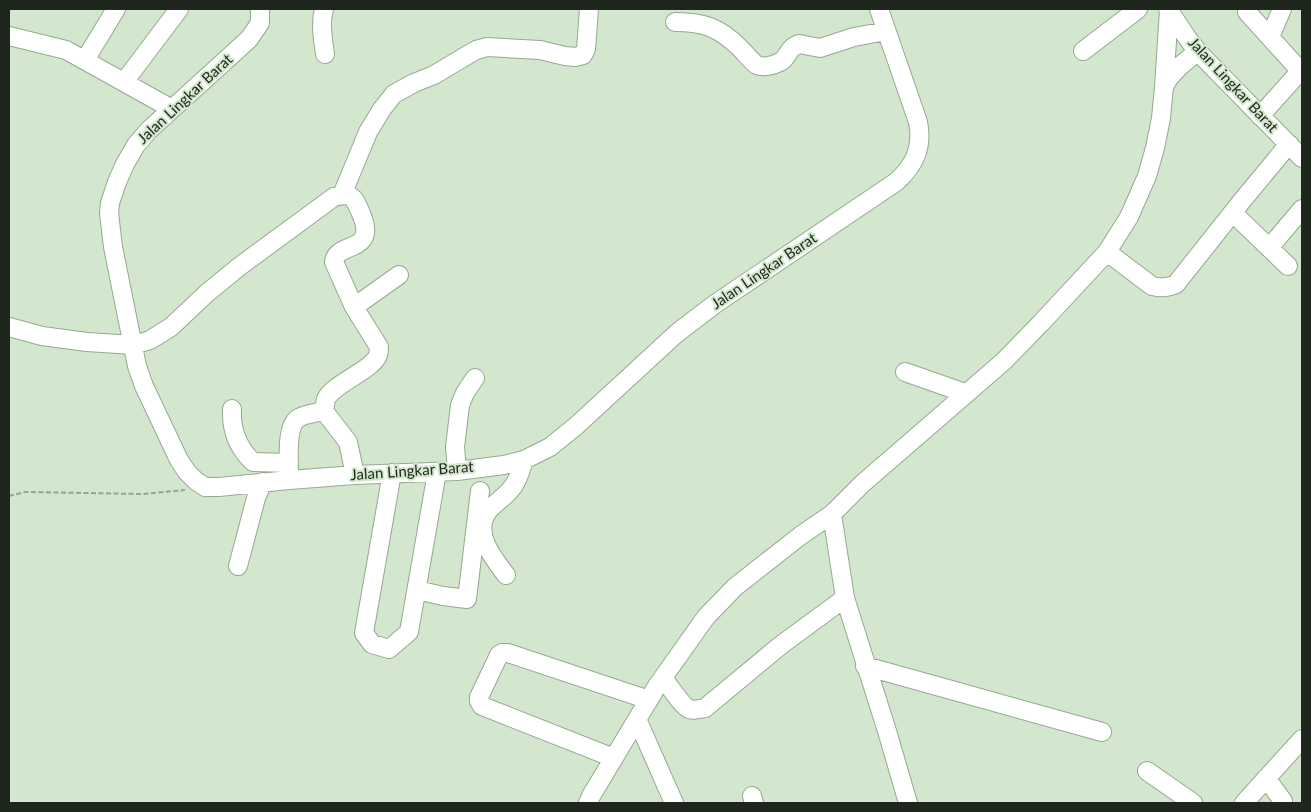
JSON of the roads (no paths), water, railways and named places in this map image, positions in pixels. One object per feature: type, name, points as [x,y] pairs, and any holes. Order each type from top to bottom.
[{"type":"street","points":[[85,60],[116,9]]},
{"type":"street","points":[[124,82],[179,9]]},
{"type":"street","name":"Jalan Lingkar Barat","points":[[260,9],[260,23],[249,40],[136,144],[117,182],[110,203],[109,213],[113,247],[137,366],[144,386],[179,460],[187,472],[205,487],[262,482],[289,471],[355,475],[465,470],[524,460],[550,447],[576,426],[677,333],[715,304],[896,182],[910,168],[919,146],[918,122],[879,9]]},
{"type":"street","points":[[324,9],[322,37],[325,54]]},
{"type":"street","points":[[342,195],[368,132],[394,94],[434,75],[476,50],[487,47],[540,50],[575,57],[582,55],[586,49],[589,9]]},
{"type":"street","points":[[1083,51],[1138,9]]},
{"type":"street","points":[[588,803],[649,700],[706,617],[735,588],[800,536],[832,514],[862,484],[1004,361],[1107,252],[1129,217],[1147,176],[1155,148],[1161,118],[1169,9]]},
{"type":"street","name":"Jalan Lingkar Barat","points":[[1169,9],[1199,53],[1302,158]]},
{"type":"street","points":[[1270,37],[1282,9]]},
{"type":"street","points":[[1247,12],[1296,66],[1300,75],[1295,77],[1260,116]]},
{"type":"street","points":[[676,22],[690,22],[711,26],[737,45],[757,65],[763,66],[782,61],[792,48],[799,44],[820,48],[854,37],[886,30]]},
{"type":"street","points":[[9,36],[66,50],[172,109]]},
{"type":"street","points":[[1164,87],[1180,66],[1199,53]]},
{"type":"street","points":[[1107,252],[1152,286],[1168,288],[1176,284],[1289,144]]},
{"type":"street","points":[[9,327],[42,336],[87,342],[134,345],[150,340],[171,326],[240,266],[334,196],[348,195],[354,199],[366,225],[363,239],[337,254],[334,258],[335,268],[354,307],[379,347],[378,356],[372,363],[330,393],[325,401],[324,411],[348,442],[355,475]]},
{"type":"street","points":[[1269,248],[1302,209]]},
{"type":"street","points":[[1233,213],[1288,266]]},
{"type":"street","points":[[354,307],[399,275]]},
{"type":"street","points":[[905,372],[965,393]]},
{"type":"street","points":[[475,378],[460,404],[455,447],[465,470],[480,491],[488,511]]},
{"type":"street","points":[[232,409],[233,429],[238,444],[245,455],[253,462],[289,471],[291,426],[298,418],[324,411]]},
{"type":"street","points":[[506,575],[490,553],[482,526],[488,511],[513,487],[524,460]]},
{"type":"street","points":[[392,474],[364,633],[372,644],[389,649],[409,632],[437,472]]},
{"type":"street","points":[[238,566],[262,482]]},
{"type":"street","points":[[417,590],[467,599],[480,491]]},
{"type":"street","points":[[832,514],[845,598],[908,803]]},
{"type":"street","points":[[663,678],[685,706],[697,710],[705,708],[781,644],[845,598]]},
{"type":"street","points":[[614,758],[482,706],[479,697],[499,655],[508,653],[649,700]]},
{"type":"street","points":[[865,666],[1102,732]]},
{"type":"street","points":[[637,719],[674,803]]},
{"type":"street","points":[[1244,803],[1302,739]]},
{"type":"street","points":[[1147,771],[1193,803]]},
{"type":"street","points":[[1266,778],[1283,803]]}]
